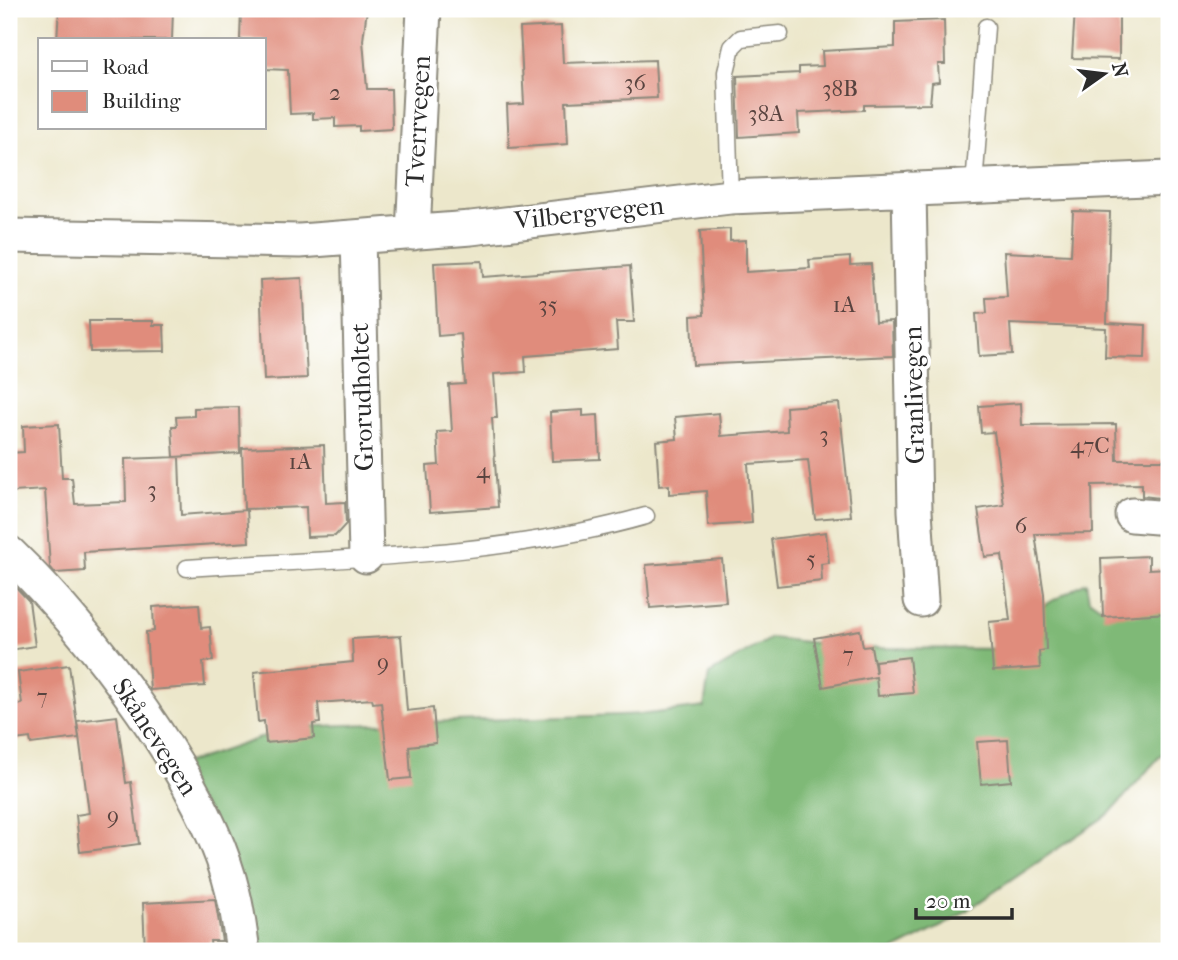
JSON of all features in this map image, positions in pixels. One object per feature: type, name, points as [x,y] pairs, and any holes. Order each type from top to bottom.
[{"type":"street","name":"Tverrvegen","points":[[413,233],[424,9]]},
{"type":"street","name":"Vilbergvegen","points":[[9,236],[244,242],[358,237],[730,197],[1169,178]]},
{"type":"street","name":"Granlivegen","points":[[909,189],[915,511],[921,600]]},
{"type":"street","name":"Grorudholtet","points":[[358,237],[366,556]]},
{"type":"street","points":[[1132,515],[1169,518]]},
{"type":"street","name":"Skånevegen","points":[[9,553],[72,618],[106,662],[156,734],[198,804],[233,892],[243,951]]},
{"type":"lane","points":[[974,186],[986,27]]},
{"type":"lane","points":[[730,197],[726,137],[728,56],[741,38],[780,34]]},
{"type":"lane","points":[[187,568],[366,556],[582,534],[646,516]]},
{"type":"green space","points":[[1086,582],[1089,599],[1100,607],[1169,600],[1169,746],[1110,813],[950,922],[893,951],[245,951],[178,766],[293,727],[647,714],[704,707],[709,674],[771,638],[861,648],[1019,649],[1018,620]]},
{"type":"building","points":[[59,9],[173,9],[172,38],[57,38]]},
{"type":"building","points":[[241,9],[367,9],[363,40],[367,89],[391,89],[392,129],[359,131],[359,126],[335,127],[335,118],[313,119],[313,113],[290,114],[288,70],[266,69],[266,38],[240,38]]},
{"type":"building","points":[[1075,9],[1119,9],[1119,59],[1072,58]]},
{"type":"building","points":[[944,20],[945,64],[938,64],[939,82],[932,83],[930,104],[864,105],[864,110],[798,113],[799,133],[739,137],[737,76],[799,73],[799,67],[823,66],[822,51],[895,47],[895,22]]},
{"type":"building","points":[[561,26],[563,63],[655,60],[657,98],[566,102],[568,144],[509,148],[507,105],[524,104],[520,28]]},
{"type":"building","points":[[1073,211],[1110,212],[1107,323],[1146,325],[1145,358],[1105,357],[1106,328],[1010,324],[1012,354],[979,356],[976,314],[987,313],[986,298],[1007,297],[1004,252],[1071,255]]},
{"type":"building","points":[[730,229],[730,241],[746,240],[746,272],[810,268],[809,260],[850,257],[850,265],[871,264],[875,322],[892,321],[893,356],[693,365],[691,316],[704,315],[700,231]]},
{"type":"building","points":[[482,261],[483,277],[630,266],[634,322],[616,322],[618,349],[525,356],[526,372],[494,374],[497,418],[492,418],[498,507],[430,512],[427,466],[439,465],[437,432],[452,431],[449,385],[465,384],[461,334],[438,336],[434,263]]},
{"type":"building","points":[[302,278],[307,378],[264,380],[260,280]]},
{"type":"building","points":[[89,321],[153,321],[153,325],[164,325],[165,351],[90,352]]},
{"type":"building","points":[[839,403],[851,516],[815,519],[808,460],[748,464],[752,523],[708,526],[706,491],[669,494],[669,485],[659,486],[656,441],[677,439],[675,417],[719,413],[721,436],[787,431],[786,407]]},
{"type":"building","points":[[1021,403],[1022,425],[1116,424],[1117,460],[1169,460],[1169,499],[1142,496],[1142,484],[1092,485],[1093,533],[1035,534],[1044,594],[1046,650],[1039,651],[1040,668],[993,671],[989,622],[1010,620],[1002,555],[985,557],[978,509],[1004,505],[994,432],[981,433],[979,406]]},
{"type":"building","points":[[239,407],[240,453],[174,457],[172,426],[177,426],[176,417],[194,416],[194,408]]},
{"type":"building","points":[[583,410],[583,416],[598,415],[600,459],[552,461],[550,412]]},
{"type":"building","points":[[59,424],[62,478],[72,478],[75,504],[126,502],[125,459],[179,457],[181,515],[247,510],[249,542],[84,552],[85,571],[55,573],[50,567],[45,490],[13,492],[13,488],[9,488],[9,453],[24,452],[23,426]]},
{"type":"building","points":[[324,445],[326,503],[345,502],[346,524],[335,536],[307,537],[306,507],[244,509],[242,448]]},
{"type":"building","points":[[826,532],[829,563],[821,564],[822,581],[777,586],[771,539]]},
{"type":"building","points":[[1149,556],[1149,569],[1169,568],[1169,613],[1103,617],[1101,558]]},
{"type":"building","points":[[722,559],[726,602],[650,608],[646,565]]},
{"type":"building","points":[[9,580],[29,601],[35,646],[9,650]]},
{"type":"building","points":[[199,604],[201,628],[210,627],[213,661],[203,662],[205,686],[150,690],[146,632],[154,631],[153,607]]},
{"type":"building","points":[[860,630],[863,647],[871,646],[876,674],[875,661],[909,657],[913,693],[878,696],[876,677],[823,687],[814,638]]},
{"type":"building","points":[[401,636],[407,711],[433,708],[436,743],[409,746],[411,778],[390,780],[381,702],[373,703],[372,699],[318,703],[320,723],[313,724],[314,738],[266,743],[264,721],[258,722],[254,672],[353,662],[352,639]]},
{"type":"building","points":[[69,665],[79,738],[31,744],[30,738],[15,740],[10,706],[22,704],[18,672]]},
{"type":"building","points":[[117,716],[126,783],[131,782],[139,844],[80,852],[76,815],[89,813],[77,721]]},
{"type":"building","points":[[1008,740],[1011,781],[981,784],[977,742]]},
{"type":"building","points":[[215,899],[222,941],[210,941],[211,951],[145,951],[143,903]]}]
